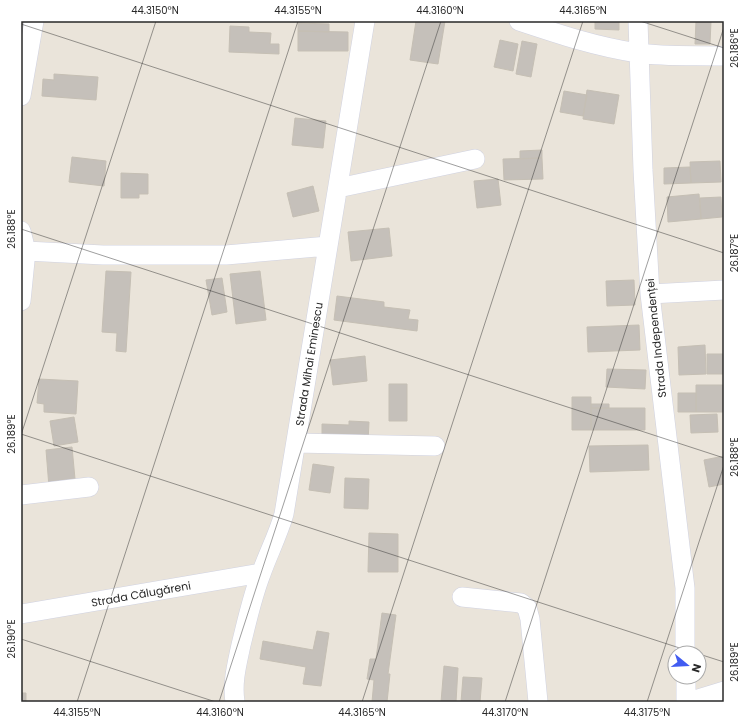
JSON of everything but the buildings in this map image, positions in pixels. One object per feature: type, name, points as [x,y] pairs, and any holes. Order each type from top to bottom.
[{"type":"street","points":[[21,96],[34,21]]},
{"type":"street","name":"Strada Mihai Eminescu","points":[[235,702],[233,689],[235,673],[253,596],[261,573],[279,532],[284,514],[365,21]]},
{"type":"street","points":[[519,21],[571,39],[639,53],[724,56]]},
{"type":"street","name":"Strada Independenței","points":[[638,21],[642,170],[650,294],[685,588],[686,645]]},
{"type":"street","points":[[338,188],[475,159]]},
{"type":"street","points":[[21,231],[26,251],[21,301]]},
{"type":"street","points":[[26,251],[103,255],[226,255],[328,246]]},
{"type":"street","points":[[650,294],[724,290]]},
{"type":"street","points":[[296,443],[436,446]]},
{"type":"street","points":[[21,495],[89,487]]},
{"type":"street","name":"Strada Călugăreni","points":[[21,614],[261,573]]},
{"type":"street","points":[[462,597],[521,603],[527,608],[530,619],[538,702]]},
{"type":"street","points":[[686,685],[687,702],[724,691]]}]
